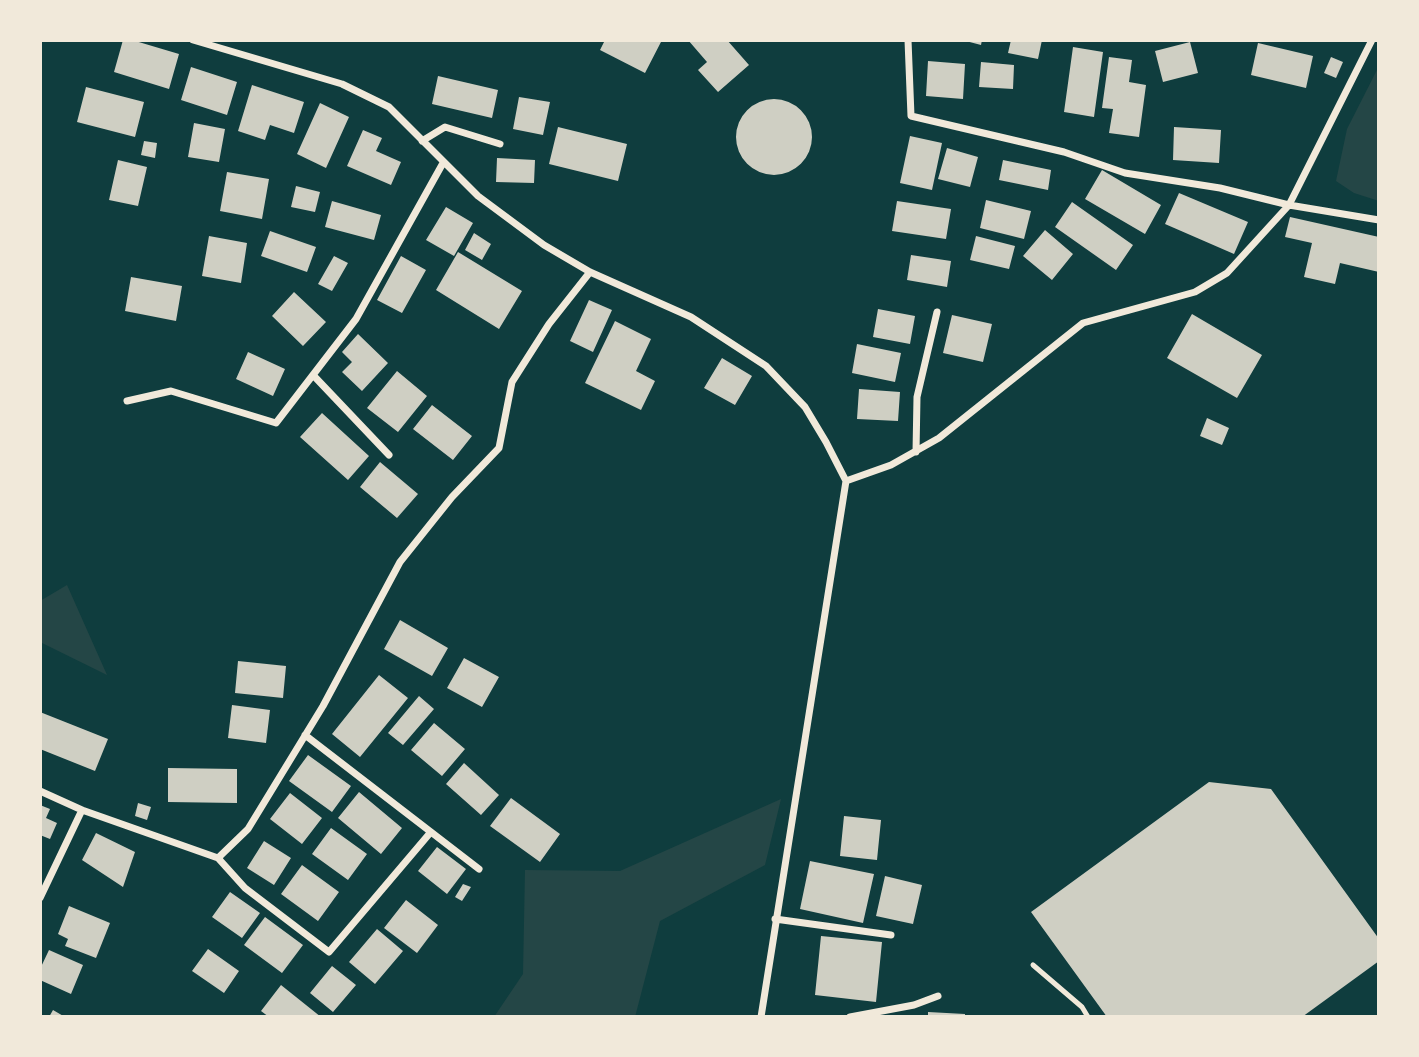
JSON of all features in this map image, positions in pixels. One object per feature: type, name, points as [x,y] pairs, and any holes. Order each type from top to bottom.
[{"type":"street","points":[[194,40],[342,84],[389,107],[478,196],[544,245],[590,272],[691,317],[766,366],[805,407],[846,481],[761,1017]]},
{"type":"street","points":[[908,40],[911,116],[1064,152],[1125,173],[1220,188],[1289,205],[1379,220]]},
{"type":"street","points":[[846,481],[891,465],[939,438],[1083,323],[1195,292],[1227,273],[1289,205],[1372,40]]},
{"type":"street","points":[[422,141],[445,127],[500,144]]},
{"type":"street","points":[[127,401],[171,391],[276,423],[356,319],[443,163]]},
{"type":"street","points":[[218,858],[248,829],[305,735],[400,562],[452,497],[499,448],[512,382],[549,324],[590,272]]},
{"type":"street","points":[[916,452],[917,397],[937,312]]},
{"type":"street","points":[[313,375],[389,455]]},
{"type":"street","points":[[305,735],[479,869]]},
{"type":"street","points":[[40,791],[82,810],[218,858],[245,887],[329,952],[430,833]]},
{"type":"street","points":[[40,898],[82,810]]},
{"type":"street","points":[[775,919],[891,935]]},
{"type":"street","points":[[850,1017],[914,1005],[938,996]]},
{"type":"lane","points":[[1033,965],[1082,1007],[1088,1017]]},
{"type":"shaded area","points":[[1379,66],[1379,201],[1354,193],[1336,181],[1347,129]]},
{"type":"shaded area","points":[[67,585],[107,675],[40,642],[40,601]]},
{"type":"shaded area","points":[[781,799],[765,865],[660,921],[635,1017],[494,1017],[523,974],[525,870],[620,871]]},
{"type":"building","points":[[123,40],[132,40],[179,54],[169,89],[114,72]]},
{"type":"building","points":[[605,40],[662,40],[645,73],[600,50]]},
{"type":"building","points":[[688,40],[727,40],[749,65],[718,92],[698,70],[707,62]]},
{"type":"building","points":[[962,40],[982,40],[981,45]]},
{"type":"building","points":[[1011,40],[1042,40],[1038,59],[1008,53]]},
{"type":"building","points":[[1190,42],[1198,73],[1163,82],[1155,51]]},
{"type":"building","points":[[1258,43],[1313,56],[1306,88],[1251,75]]},
{"type":"building","points":[[1073,47],[1103,52],[1094,117],[1064,112]]},
{"type":"building","points":[[1109,57],[1132,60],[1129,82],[1146,85],[1139,137],[1109,133],[1113,109],[1102,108]]},
{"type":"building","points":[[1331,57],[1343,62],[1336,78],[1324,73]]},
{"type":"building","points":[[928,61],[965,64],[963,99],[926,96]]},
{"type":"building","points":[[981,62],[1014,65],[1013,89],[979,87]]},
{"type":"building","points":[[191,67],[237,82],[227,115],[181,100]]},
{"type":"building","points":[[438,76],[498,90],[492,118],[432,104]]},
{"type":"building","points":[[252,85],[304,102],[294,133],[270,125],[265,140],[238,131]]},
{"type":"building","points":[[86,87],[144,102],[135,137],[77,122]]},
{"type":"building","points":[[519,97],[550,102],[543,135],[513,129]]},
{"type":"building","points":[[774,99],[789,102],[801,110],[809,122],[812,137],[809,152],[801,164],[789,172],[774,175],[759,172],[747,164],[739,152],[736,137],[739,122],[747,110],[759,102]]},
{"type":"building","points":[[320,103],[349,117],[326,168],[297,154]]},
{"type":"building","points":[[194,123],[225,129],[219,162],[188,157]]},
{"type":"building","points":[[558,127],[627,144],[618,181],[549,164]]},
{"type":"building","points":[[1174,127],[1221,130],[1219,163],[1173,160]]},
{"type":"building","points":[[363,130],[382,138],[376,151],[401,162],[391,185],[347,166]]},
{"type":"building","points":[[910,136],[942,143],[932,190],[900,183]]},
{"type":"building","points":[[144,141],[157,143],[155,158],[141,155]]},
{"type":"building","points":[[947,148],[978,157],[970,187],[938,179]]},
{"type":"building","points":[[497,158],[535,160],[534,183],[496,182]]},
{"type":"building","points":[[118,160],[147,167],[138,206],[109,200]]},
{"type":"building","points":[[1003,160],[1051,170],[1048,190],[999,180]]},
{"type":"building","points":[[1102,170],[1161,205],[1145,234],[1085,199]]},
{"type":"building","points":[[227,172],[269,179],[262,219],[220,211]]},
{"type":"building","points":[[296,186],[320,192],[315,212],[291,207]]},
{"type":"building","points":[[1179,193],[1248,222],[1234,254],[1165,224]]},
{"type":"building","points":[[986,200],[1031,211],[1024,239],[980,228]]},
{"type":"building","points":[[332,201],[381,215],[374,240],[325,227]]},
{"type":"building","points":[[897,201],[951,209],[946,239],[892,231]]},
{"type":"building","points":[[1072,202],[1133,245],[1116,270],[1055,227]]},
{"type":"building","points":[[446,207],[473,223],[454,256],[426,240]]},
{"type":"building","points":[[1290,217],[1379,237],[1379,272],[1340,263],[1335,284],[1304,277],[1312,243],[1285,237]]},
{"type":"building","points":[[1045,230],[1073,254],[1052,280],[1023,256]]},
{"type":"building","points":[[270,231],[316,247],[307,272],[261,256]]},
{"type":"building","points":[[474,233],[491,244],[482,260],[465,250]]},
{"type":"building","points":[[209,236],[247,243],[241,283],[202,276]]},
{"type":"building","points":[[976,236],[1015,246],[1009,269],[970,260]]},
{"type":"building","points":[[458,252],[522,291],[499,329],[436,290]]},
{"type":"building","points":[[911,255],[951,261],[947,287],[907,280]]},
{"type":"building","points":[[334,256],[348,263],[332,291],[318,284]]},
{"type":"building","points":[[401,256],[426,270],[402,313],[377,300]]},
{"type":"building","points":[[131,277],[182,286],[176,321],[125,311]]},
{"type":"building","points":[[294,292],[326,322],[303,346],[272,316]]},
{"type":"building","points":[[589,300],[612,310],[593,352],[570,341]]},
{"type":"building","points":[[878,309],[915,316],[910,344],[873,337]]},
{"type":"building","points":[[1192,314],[1262,355],[1237,398],[1167,358]]},
{"type":"building","points":[[952,315],[992,324],[983,362],[943,353]]},
{"type":"building","points":[[615,321],[651,339],[636,371],[655,381],[641,410],[585,383]]},
{"type":"building","points":[[358,334],[388,363],[362,391],[342,372],[352,362],[342,352]]},
{"type":"building","points":[[857,344],[901,353],[895,382],[852,373]]},
{"type":"building","points":[[248,352],[285,369],[273,396],[236,379]]},
{"type":"building","points":[[722,358],[752,376],[735,405],[704,388]]},
{"type":"building","points":[[397,371],[427,396],[398,432],[367,408]]},
{"type":"building","points":[[859,389],[900,392],[898,421],[857,419]]},
{"type":"building","points":[[432,405],[472,436],[453,460],[413,429]]},
{"type":"building","points":[[322,413],[369,456],[348,480],[300,437]]},
{"type":"building","points":[[1207,418],[1229,428],[1222,445],[1200,436]]},
{"type":"building","points":[[380,462],[418,494],[397,518],[360,487]]},
{"type":"building","points":[[400,620],[448,648],[432,676],[384,649]]},
{"type":"building","points":[[464,658],[499,677],[482,707],[447,688]]},
{"type":"building","points":[[238,661],[286,666],[283,698],[235,693]]},
{"type":"building","points":[[379,675],[408,698],[360,757],[332,734]]},
{"type":"building","points":[[419,696],[434,709],[403,745],[388,733]]},
{"type":"building","points":[[232,705],[270,710],[266,743],[228,738]]},
{"type":"building","points":[[40,712],[108,739],[95,771],[40,749]]},
{"type":"building","points":[[434,723],[465,749],[442,776],[411,750]]},
{"type":"building","points":[[308,755],[351,786],[332,812],[289,781]]},
{"type":"building","points":[[464,763],[499,795],[481,815],[446,784]]},
{"type":"building","points":[[168,768],[237,769],[237,803],[168,802]]},
{"type":"building","points":[[1209,782],[1271,789],[1379,939],[1379,961],[1302,1017],[1107,1017],[1031,912]]},
{"type":"building","points":[[359,792],[402,828],[381,854],[338,818]]},
{"type":"building","points":[[290,793],[322,818],[302,844],[270,819]]},
{"type":"building","points":[[511,798],[560,834],[540,862],[490,826]]},
{"type":"building","points":[[138,803],[151,807],[147,820],[135,816]]},
{"type":"building","points":[[40,805],[50,809],[46,818],[57,823],[50,839],[40,835]]},
{"type":"building","points":[[844,816],[881,820],[877,860],[840,856]]},
{"type":"building","points":[[331,828],[367,854],[348,880],[312,854]]},
{"type":"building","points":[[96,833],[135,852],[123,887],[82,860]]},
{"type":"building","points":[[264,841],[291,858],[274,885],[247,868]]},
{"type":"building","points":[[437,847],[466,869],[447,894],[418,871]]},
{"type":"building","points":[[810,861],[874,874],[863,923],[800,909]]},
{"type":"building","points":[[302,865],[339,892],[318,921],[281,894]]},
{"type":"building","points":[[885,876],[922,885],[913,924],[876,916]]},
{"type":"building","points":[[463,884],[471,887],[462,901],[455,897]]},
{"type":"building","points":[[230,892],[260,913],[242,938],[212,917]]},
{"type":"building","points":[[406,900],[438,925],[417,953],[384,928]]},
{"type":"building","points":[[69,906],[110,923],[96,958],[65,946],[68,939],[58,934]]},
{"type":"building","points":[[265,917],[303,945],[282,973],[244,945]]},
{"type":"building","points":[[377,929],[403,951],[375,984],[349,962]]},
{"type":"building","points":[[821,936],[882,942],[876,1002],[815,995]]},
{"type":"building","points":[[208,949],[239,971],[224,993],[192,971]]},
{"type":"building","points":[[49,950],[83,965],[71,994],[40,980],[40,969]]},
{"type":"building","points":[[332,966],[356,985],[333,1012],[310,993]]},
{"type":"building","points":[[281,985],[321,1017],[269,1017],[261,1011]]},
{"type":"building","points":[[53,1010],[65,1017],[49,1017]]},
{"type":"building","points":[[928,1012],[965,1014],[965,1017],[928,1017]]}]
